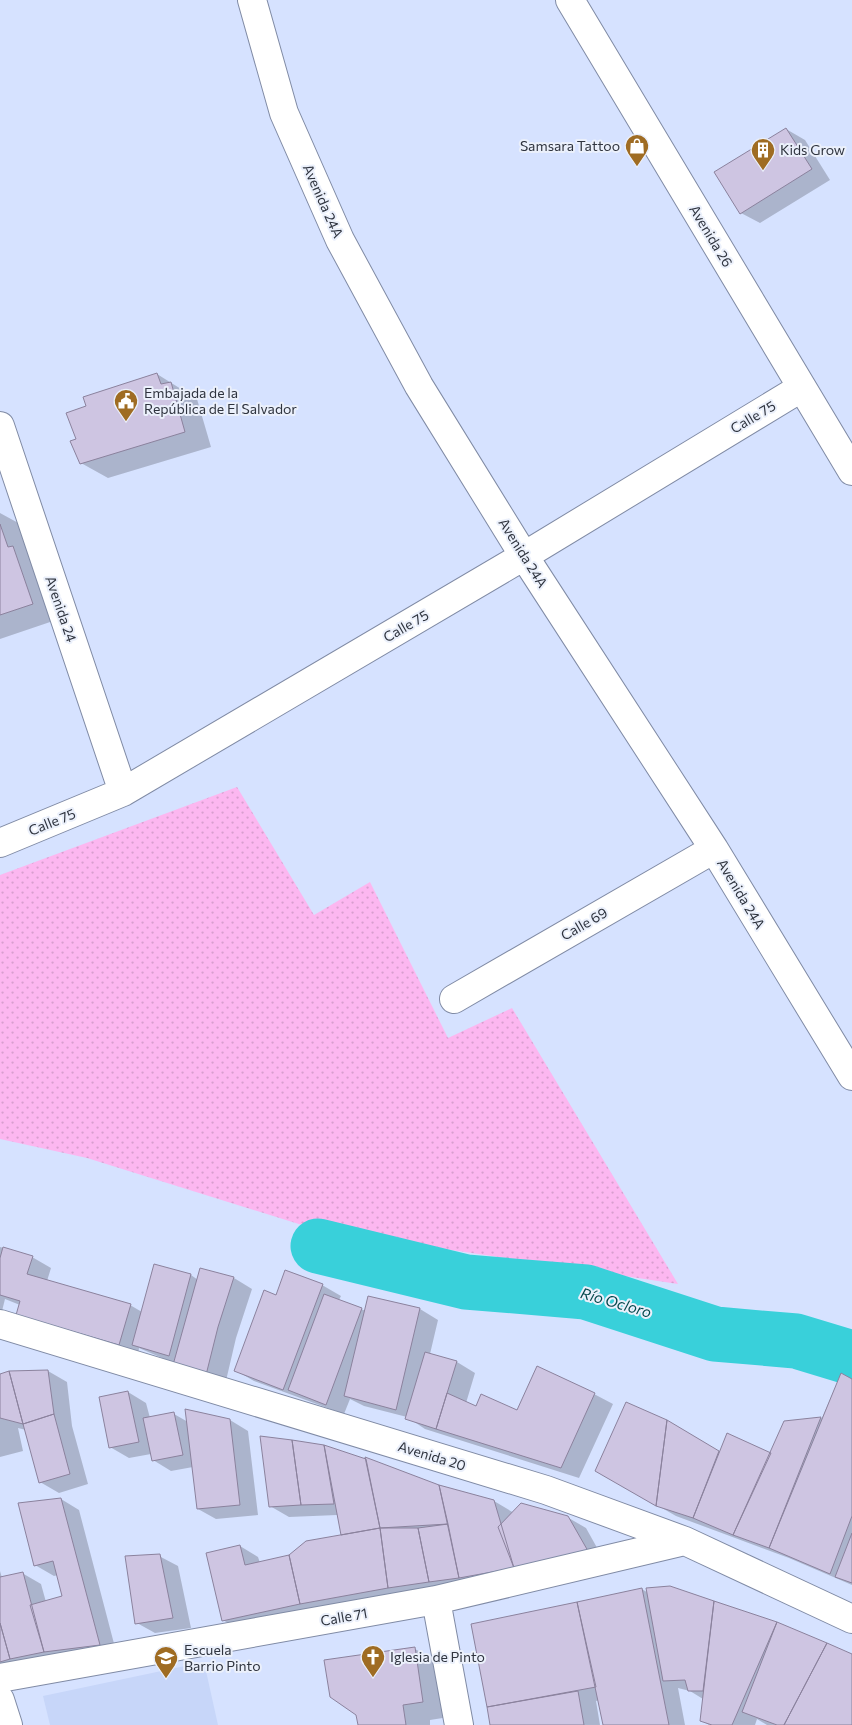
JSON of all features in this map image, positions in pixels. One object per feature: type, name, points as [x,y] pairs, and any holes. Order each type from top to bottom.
[{"type":"street","name":"Avenida 24A","points":[[252,0],[284,113],[340,240],[419,386],[524,556],[714,849],[852,1076]]},
{"type":"street","name":"Avenida 26","points":[[570,0],[852,472]]},
{"type":"street","name":"Calle 75","points":[[0,843],[123,792],[524,556],[801,388]]},
{"type":"street","name":"Avenida 24","points":[[0,426],[123,792]]},
{"type":"street","name":"Calle 69","points":[[454,999],[714,849]]},
{"type":"street","name":"Avenida 20","points":[[0,1324],[546,1490],[684,1542],[852,1619]]},
{"type":"street","name":"Calle 71","points":[[0,1678],[436,1600],[684,1542]]},
{"type":"street","points":[[436,1600],[459,1725]]},
{"type":"street","points":[[0,1700],[8,1725]]},
{"type":"shaded area","points":[[237,787],[314,915],[370,882],[448,1038],[512,1008],[678,1284],[318,1230],[87,1158],[0,1139],[0,875]]},
{"type":"shaded area","name":"Escuela Barrio Pinto","points":[[204,1662],[218,1725],[50,1725],[43,1696]]},
{"type":"building","name":"Kids Grow","points":[[786,128],[812,169],[740,214],[714,172]]},
{"type":"building","name":"Embajada de la República de El Salvador","points":[[157,373],[161,384],[171,382],[185,432],[80,464],[70,441],[76,439],[66,413],[86,406],[83,397]]},
{"type":"building","points":[[0,524],[8,547],[13,546],[33,604],[0,615]]},
{"type":"building","points":[[3,1247],[33,1256],[27,1274],[131,1304],[119,1345],[16,1315],[20,1301],[0,1295],[0,1258]]},
{"type":"building","points":[[154,1264],[191,1274],[169,1356],[132,1345]]},
{"type":"building","points":[[200,1268],[234,1277],[218,1327],[206,1375],[173,1365]]},
{"type":"building","points":[[285,1270],[323,1284],[283,1390],[234,1371],[264,1290],[276,1295]]},
{"type":"building","points":[[324,1294],[362,1308],[326,1405],[288,1390]]},
{"type":"building","points":[[368,1296],[420,1308],[396,1410],[344,1396]]},
{"type":"building","points":[[425,1352],[457,1361],[436,1429],[405,1419]]},
{"type":"building","points":[[537,1366],[595,1393],[561,1468],[436,1429],[447,1393],[476,1406],[481,1394],[517,1410]]},
{"type":"building","points":[[48,1370],[54,1414],[23,1424],[9,1371]]},
{"type":"building","points":[[9,1371],[23,1424],[0,1418],[0,1374]]},
{"type":"building","points":[[841,1373],[852,1379],[852,1516],[830,1574],[769,1548]]},
{"type":"building","points":[[128,1391],[139,1442],[109,1448],[99,1397]]},
{"type":"building","points":[[626,1402],[667,1420],[656,1506],[595,1471]]},
{"type":"building","points":[[185,1409],[230,1419],[240,1505],[197,1509]]},
{"type":"building","points":[[174,1412],[183,1455],[152,1461],[143,1418]]},
{"type":"building","points":[[54,1414],[70,1474],[39,1483],[23,1424]]},
{"type":"building","points":[[821,1417],[769,1548],[733,1535],[784,1421]]},
{"type":"building","points":[[667,1420],[719,1451],[693,1518],[656,1506]]},
{"type":"building","points":[[727,1433],[771,1453],[733,1535],[693,1518]]},
{"type":"building","points":[[260,1436],[292,1440],[301,1505],[269,1507]]},
{"type":"building","points":[[292,1440],[324,1445],[334,1504],[301,1505]]},
{"type":"building","points":[[324,1445],[366,1459],[380,1528],[341,1535]]},
{"type":"building","points":[[365,1457],[439,1485],[448,1524],[380,1528]]},
{"type":"building","points":[[439,1485],[494,1500],[514,1568],[459,1578]]},
{"type":"building","points":[[61,1498],[100,1645],[44,1652],[30,1605],[62,1596],[53,1561],[34,1566],[18,1503]]},
{"type":"building","points":[[521,1503],[568,1516],[588,1551],[514,1568],[498,1527]]},
{"type":"building","points":[[448,1524],[459,1578],[429,1582],[418,1528]]},
{"type":"building","points":[[380,1528],[418,1528],[429,1582],[388,1588]]},
{"type":"building","points":[[380,1528],[388,1588],[300,1604],[289,1555],[306,1541]]},
{"type":"building","points":[[852,1533],[852,1583],[835,1577]]},
{"type":"building","points":[[240,1545],[245,1565],[289,1555],[300,1604],[222,1621],[206,1553]]},
{"type":"building","points":[[160,1554],[173,1618],[135,1624],[125,1556]]},
{"type":"building","points":[[23,1572],[44,1652],[10,1659],[0,1623],[0,1577]]},
{"type":"building","points":[[670,1586],[714,1601],[703,1691],[688,1691],[685,1680],[663,1681],[646,1588]]},
{"type":"building","points":[[642,1588],[669,1725],[603,1725],[577,1602]]},
{"type":"building","points":[[714,1601],[777,1622],[732,1725],[712,1725],[700,1721]]},
{"type":"building","points":[[577,1602],[596,1687],[487,1707],[471,1624]]},
{"type":"building","points":[[777,1622],[827,1643],[784,1725],[777,1725],[742,1712]]},
{"type":"building","points":[[0,1623],[10,1659],[0,1662]]},
{"type":"building","points":[[827,1643],[852,1654],[852,1725],[784,1725]]},
{"type":"building","name":"Iglesia de Pinto","points":[[415,1647],[423,1702],[403,1705],[406,1725],[358,1725],[356,1715],[330,1697],[324,1660]]},
{"type":"building","points":[[578,1691],[584,1725],[490,1725],[487,1707]]},
{"type":"waterway","name":"Río Ocloro","points":[[318,1246],[466,1282],[586,1292],[715,1334],[796,1341],[852,1358]]},
{"type":"place","name":"Samsara Tattoo","points":[[637,167]]},
{"type":"place","name":"Kids Grow","points":[[763,171]]},
{"type":"place","name":"Embajada de la República de El Salvador","points":[[126,422]]},
{"type":"place","name":"Iglesia de Pinto","points":[[373,1678]]},
{"type":"place","name":"Escuela Barrio Pinto","points":[[166,1679]]}]
